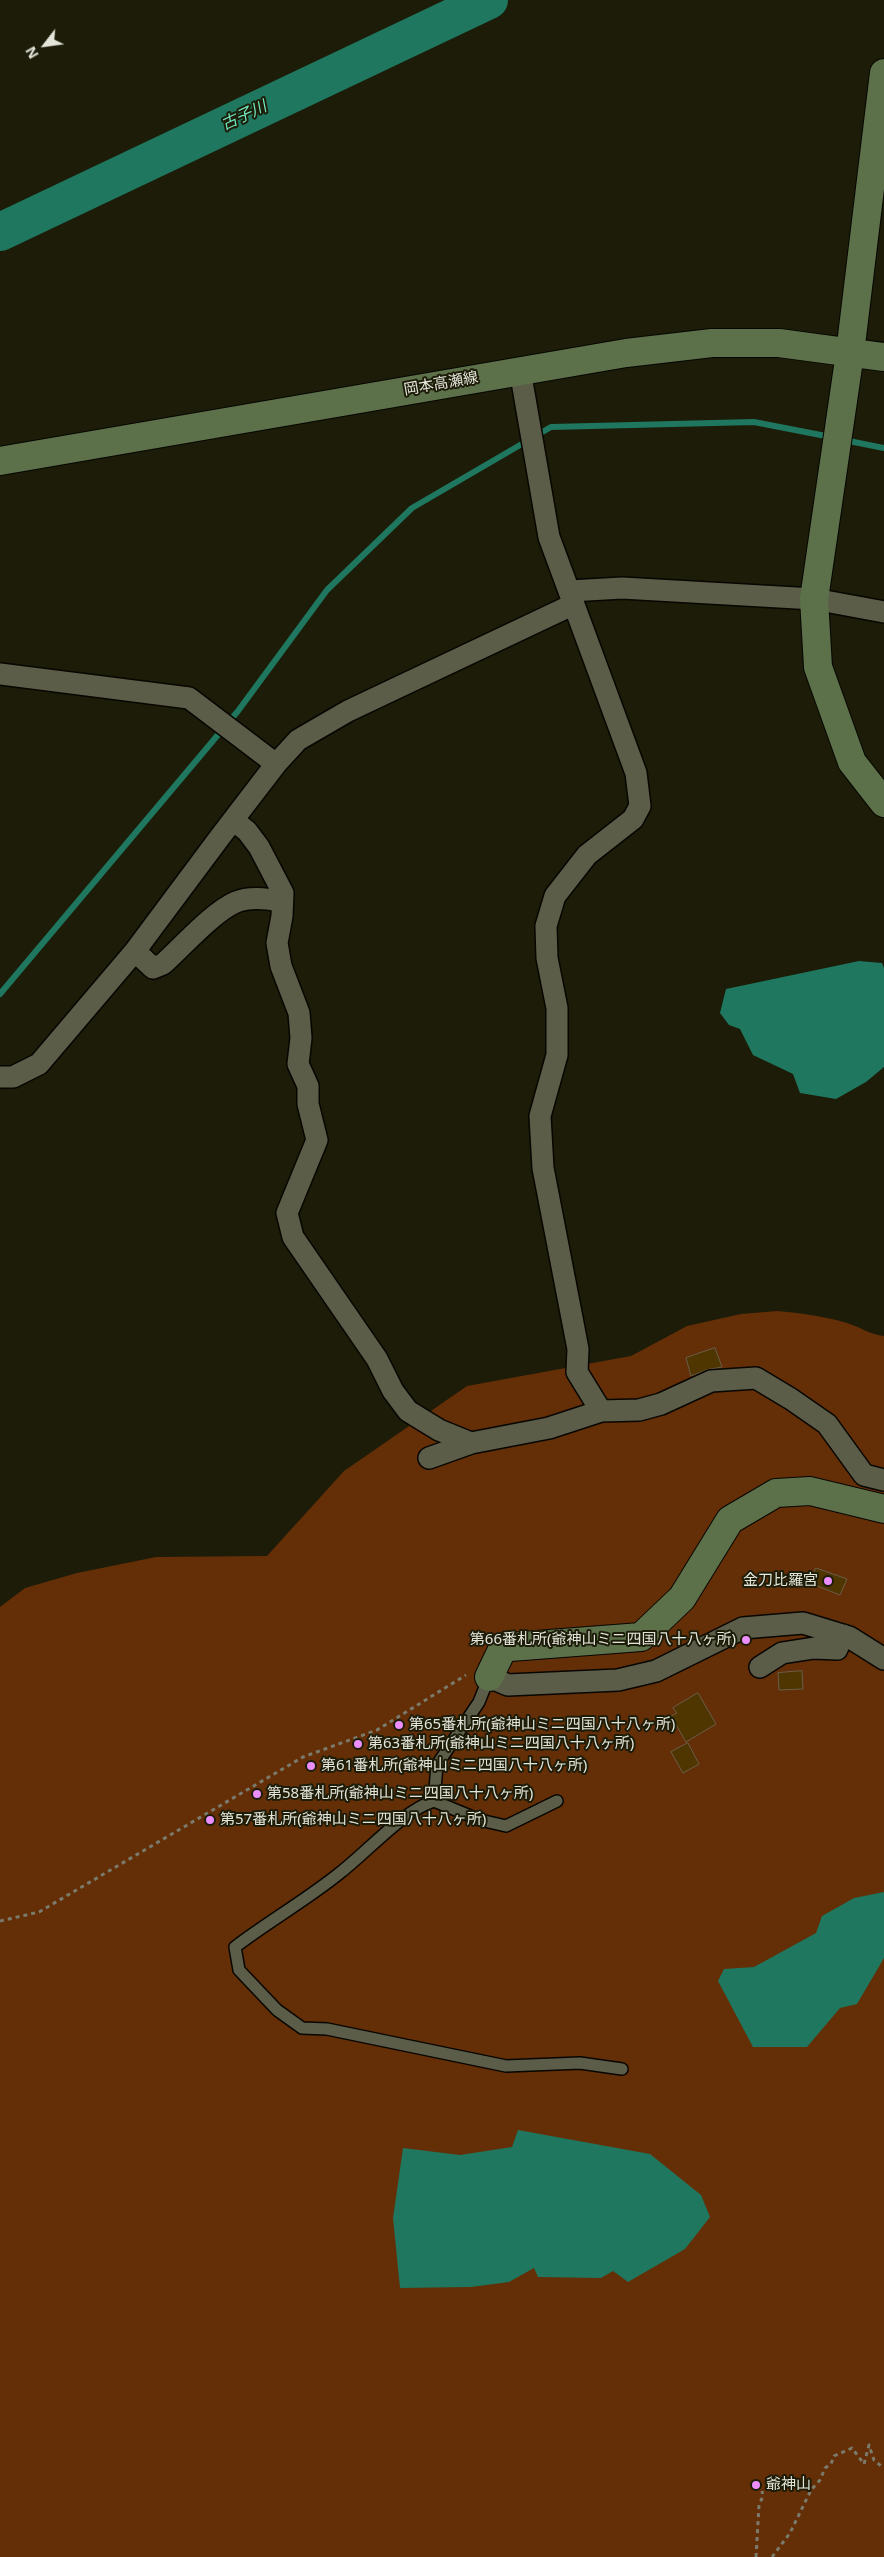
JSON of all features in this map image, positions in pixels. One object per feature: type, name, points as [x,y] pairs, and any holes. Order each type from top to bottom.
[{"type":"street","points":[[884,73],[850,352],[814,599],[818,667],[852,762],[884,803]]},
{"type":"street","name":"岡本高瀬線","points":[[0,461],[626,352],[712,343],[780,343],[884,357]]},
{"type":"street","points":[[520,370],[549,537],[636,773],[640,806],[633,819],[587,855],[555,896],[546,926],[547,958],[557,1008],[558,1055],[540,1116],[543,1168],[578,1349],[577,1372],[601,1411]]},
{"type":"street","points":[[0,1077],[12,1077],[39,1064],[135,950],[276,764],[298,740],[348,711],[571,598],[601,588],[814,599],[884,612]]},
{"type":"street","points":[[0,674],[189,698],[276,764]]},
{"type":"street","points":[[233,820],[247,831],[259,847],[282,893],[277,944],[281,966],[299,1013],[301,1038],[298,1064],[308,1086],[308,1104],[317,1140],[287,1213],[293,1237],[377,1358],[393,1391],[408,1411],[439,1430],[471,1444]]},
{"type":"street","points":[[135,950],[153,968],[163,964],[221,911],[237,901],[262,898],[282,901]]},
{"type":"street","points":[[430,1458],[471,1444],[549,1428],[601,1411],[638,1410],[661,1404],[711,1381],[756,1378],[827,1424],[864,1475],[884,1480]]},
{"type":"street","points":[[884,1509],[810,1491],[776,1493],[730,1520],[682,1598],[641,1638],[510,1647],[502,1650],[489,1677],[508,1685],[618,1680],[656,1671],[743,1628],[804,1623],[843,1635],[884,1659]]},
{"type":"street","points":[[760,1667],[782,1653],[814,1648],[837,1649],[843,1635]]},
{"type":"lane","points":[[434,1801],[437,1765],[479,1702],[489,1677]]},
{"type":"lane","points":[[557,1801],[506,1826],[480,1820],[434,1801],[421,1805],[370,1845],[341,1872],[235,1947],[239,1970],[277,2010],[302,2028],[327,2028],[392,2044],[506,2066],[580,2063],[622,2069]]},
{"type":"path","points":[[0,1921],[39,1912],[303,1757],[377,1730],[465,1675],[489,1677]]},
{"type":"path","points":[[772,2557],[790,2533],[811,2490],[820,2480],[824,2468],[831,2464],[834,2456],[852,2448],[864,2464],[869,2445],[874,2460],[880,2466],[884,2465]]},
{"type":"path","points":[[756,2557],[759,2506],[764,2496],[762,2491]]},
{"type":"shaded area","points":[[859,961],[882,963],[884,968],[884,1067],[866,1082],[836,1099],[800,1093],[793,1074],[753,1055],[740,1029],[729,1025],[720,1013],[726,989]]},
{"type":"shaded area","name":"爺神山","points":[[777,1311],[830,1318],[884,1336],[884,2557],[0,2557],[0,1607],[25,1588],[77,1573],[156,1557],[267,1556],[344,1471],[467,1386],[631,1356],[687,1326],[741,1314]]},
{"type":"shaded area","points":[[884,1892],[884,1958],[857,2004],[840,2008],[807,2047],[753,2047],[718,1981],[724,1969],[754,1967],[816,1933],[822,1916],[854,1898]]},
{"type":"shaded area","points":[[518,2130],[650,2154],[701,2195],[710,2217],[685,2249],[628,2282],[613,2271],[601,2278],[538,2277],[534,2268],[509,2282],[471,2287],[400,2288],[393,2218],[403,2148],[460,2155],[512,2147]]},
{"type":"building","points":[[715,1348],[722,1367],[706,1370],[691,1376],[686,1358]]},
{"type":"building","name":"金刀比羅宮","points":[[816,1568],[847,1579],[840,1595],[810,1583]]},
{"type":"building","points":[[802,1671],[803,1689],[779,1690],[778,1673]]},
{"type":"building","points":[[698,1693],[716,1724],[686,1742],[671,1716],[677,1713],[673,1708]]},
{"type":"building","points":[[688,1743],[699,1764],[683,1773],[671,1752]]},
{"type":"waterway","name":"古子川","points":[[0,232],[489,0]]},
{"type":"waterway","points":[[0,994],[238,711],[327,590],[412,508],[551,427],[754,422],[831,437]]},
{"type":"waterway","points":[[844,440],[884,448]]},
{"type":"place","name":"金刀比羅宮","points":[[828,1581]]},
{"type":"place","name":"第66番札所(爺神山ミニ四国八十八ヶ所)","points":[[746,1640]]},
{"type":"place","name":"第65番札所(爺神山ミニ四国八十八ヶ所)","points":[[399,1725]]},
{"type":"place","name":"第63番札所(爺神山ミニ四国八十八ヶ所)","points":[[358,1744]]},
{"type":"place","name":"第61番札所(爺神山ミニ四国八十八ヶ所)","points":[[311,1766]]},
{"type":"place","name":"第58番札所(爺神山ミニ四国八十八ヶ所)","points":[[257,1794]]},
{"type":"place","name":"第57番札所(爺神山ミニ四国八十八ヶ所)","points":[[210,1820]]},
{"type":"place","name":"爺神山","points":[[756,2485]]}]
